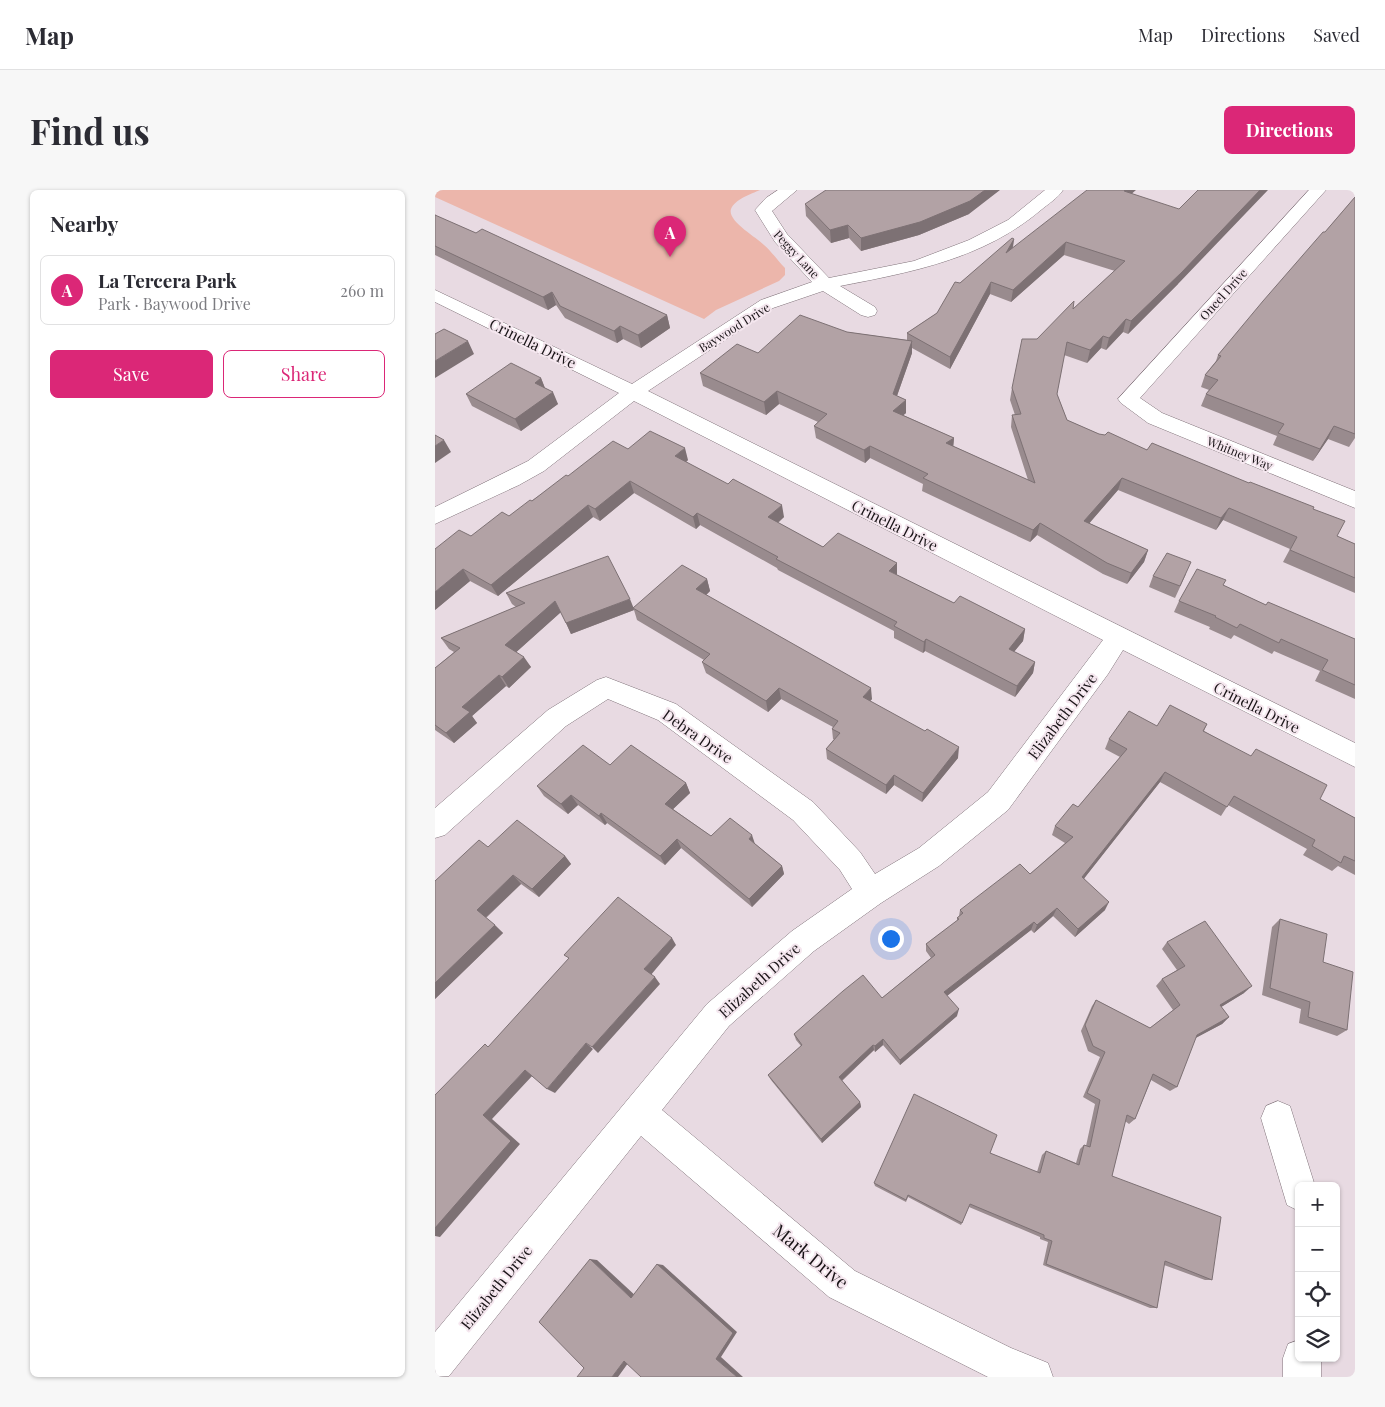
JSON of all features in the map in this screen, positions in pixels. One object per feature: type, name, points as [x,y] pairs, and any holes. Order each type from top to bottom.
[{"type":"street","name":"Peggy Lane","points":[[789,190],[772,201],[763,210],[766,220],[803,263],[825,284],[868,311]]},
{"type":"street","name":"Baywood Drive","points":[[435,516],[536,466],[633,392],[767,304],[825,284],[918,265],[975,244],[1013,224],[1055,190]]},
{"type":"street","name":"Oneel Drive","points":[[1128,399],[1318,190]]},
{"type":"street","name":"Crinella Drive","points":[[437,298],[633,392],[1355,756]]},
{"type":"street","name":"Whitney Way","points":[[1128,399],[1155,418],[1355,500]]},
{"type":"street","name":"Elizabeth Drive","points":[[435,1362],[718,1015],[803,940],[871,893],[929,857],[998,800],[1099,667],[1118,638]]},
{"type":"street","name":"Debra Drive","points":[[435,826],[557,718],[606,687],[667,712],[803,811],[850,862],[871,893]]},
{"type":"street","name":"Mark Drive","points":[[638,1112],[842,1284],[998,1362],[1033,1377]]},
{"type":"street","points":[[1278,1118],[1296,1182]]},
{"type":"street","points":[[1302,1362],[1302,1377]]},
{"type":"shaded area","points":[[435,190],[760,190],[736,202],[731,209],[731,214],[733,219],[743,229],[767,248],[785,268],[785,275],[779,281],[716,310],[704,319],[435,197]]},
{"type":"building","points":[[826,190],[985,190],[970,201],[920,222],[861,238],[848,225],[830,230],[805,204]]},
{"type":"building","points":[[1087,190],[1125,190],[1179,209],[1198,190],[1260,190],[1182,272],[1131,321],[1126,319],[1109,338],[1103,336],[1090,350],[1067,342],[1057,394],[1067,420],[1099,434],[1105,435],[1108,432],[1147,450],[1152,443],[1345,521],[1337,536],[1355,544],[1355,578],[1290,550],[1297,537],[1229,508],[1221,518],[1122,478],[1084,521],[1148,550],[1131,573],[1107,563],[1040,523],[1033,530],[923,478],[928,474],[870,446],[864,450],[814,426],[827,414],[777,391],[764,402],[700,373],[737,344],[758,353],[800,315],[847,332],[912,341],[893,394],[906,400],[893,411],[954,438],[946,443],[1035,483],[1012,415],[1021,414],[1012,388],[1022,339],[1037,339],[1074,301],[1073,309],[1125,261],[1066,242],[1013,290],[991,282],[950,357],[907,333],[937,313],[955,282],[960,283],[1012,238],[1014,239],[1006,253]]},
{"type":"building","points":[[1355,197],[1355,434],[1334,426],[1320,449],[1278,433],[1284,424],[1206,394],[1218,380],[1205,375],[1221,356],[1218,355],[1263,301]]},
{"type":"building","points":[[435,215],[476,233],[482,229],[667,315],[638,335],[620,326],[614,331],[560,306],[552,292],[543,297],[435,246]]},
{"type":"building","points":[[444,329],[468,341],[435,361],[435,334]]},
{"type":"building","points":[[511,363],[541,378],[535,383],[553,392],[515,419],[466,394]]},
{"type":"building","points":[[650,431],[685,448],[675,456],[728,484],[733,479],[782,505],[768,517],[823,547],[838,533],[897,563],[889,571],[954,603],[960,596],[1025,629],[1009,649],[1035,662],[1017,686],[926,639],[924,642],[894,626],[897,622],[776,559],[778,557],[697,513],[693,517],[630,481],[595,509],[588,505],[491,585],[463,569],[435,592],[435,549],[459,530],[471,536],[502,512],[509,516],[530,500],[532,501],[613,441],[628,449]]},
{"type":"building","points":[[435,435],[444,440],[435,446]]},
{"type":"building","points":[[1167,553],[1191,562],[1180,586],[1153,576]]},
{"type":"building","points":[[608,556],[630,599],[566,623],[555,601],[505,645],[524,657],[502,677],[499,675],[462,707],[470,712],[446,733],[435,725],[435,668],[460,648],[441,638],[525,603],[506,593]]},
{"type":"building","points":[[682,565],[707,579],[696,589],[871,688],[863,697],[925,731],[927,729],[959,747],[923,793],[894,775],[886,785],[826,749],[840,733],[832,729],[838,721],[779,688],[766,701],[702,662],[710,654],[633,608]]},
{"type":"building","points":[[1197,569],[1226,580],[1223,585],[1266,605],[1268,602],[1355,639],[1355,685],[1322,670],[1328,660],[1281,639],[1279,643],[1240,624],[1237,628],[1216,616],[1179,601]]},
{"type":"building","points":[[1170,705],[1207,724],[1203,731],[1251,756],[1256,749],[1327,785],[1320,799],[1355,818],[1355,861],[1344,856],[1341,863],[1312,846],[1315,840],[1234,796],[1227,807],[1165,772],[1082,877],[1109,902],[1078,929],[1057,908],[1037,925],[1034,922],[944,992],[959,1009],[900,1060],[883,1039],[875,1046],[873,1045],[839,1077],[860,1102],[821,1139],[768,1075],[802,1045],[794,1034],[863,975],[882,998],[935,955],[926,944],[959,919],[957,918],[963,913],[960,910],[1020,864],[1030,874],[1073,837],[1055,826],[1073,804],[1078,807],[1127,749],[1109,739],[1129,711],[1157,726]]},
{"type":"building","points":[[583,745],[610,765],[631,745],[686,783],[665,804],[711,836],[730,818],[752,835],[749,839],[782,866],[749,899],[677,839],[660,856],[601,813],[599,816],[571,795],[561,804],[537,786]]},
{"type":"building","points":[[517,820],[565,856],[532,889],[513,875],[477,910],[495,925],[435,983],[435,881],[479,840],[488,847]]},
{"type":"building","points":[[618,897],[672,938],[644,969],[655,977],[592,1047],[586,1043],[547,1089],[525,1070],[483,1115],[511,1141],[435,1228],[435,1095],[485,1044],[488,1047],[569,958],[564,955]]},
{"type":"building","points":[[1280,919],[1327,934],[1323,962],[1353,972],[1347,1030],[1308,1017],[1310,1002],[1270,988]]},
{"type":"building","points":[[1205,921],[1252,986],[1220,1005],[1229,1017],[1197,1035],[1177,1087],[1153,1074],[1135,1119],[1127,1115],[1112,1176],[1221,1217],[1212,1280],[1165,1261],[1157,1308],[1046,1264],[1052,1241],[1044,1238],[1044,1235],[970,1204],[962,1223],[908,1195],[906,1200],[874,1183],[914,1094],[997,1135],[990,1153],[1040,1173],[1046,1151],[1079,1165],[1084,1145],[1090,1147],[1100,1100],[1087,1093],[1105,1052],[1093,1046],[1085,1025],[1096,1000],[1150,1028],[1180,1005],[1162,979],[1185,966],[1167,942]]},
{"type":"building","points":[[590,1259],[631,1298],[657,1264],[733,1333],[716,1359],[737,1377],[641,1377],[624,1361],[612,1377],[577,1377],[584,1368],[539,1322]]},
{"type":"place","name":"La Tercera Park","points":[[670,257]]}]
